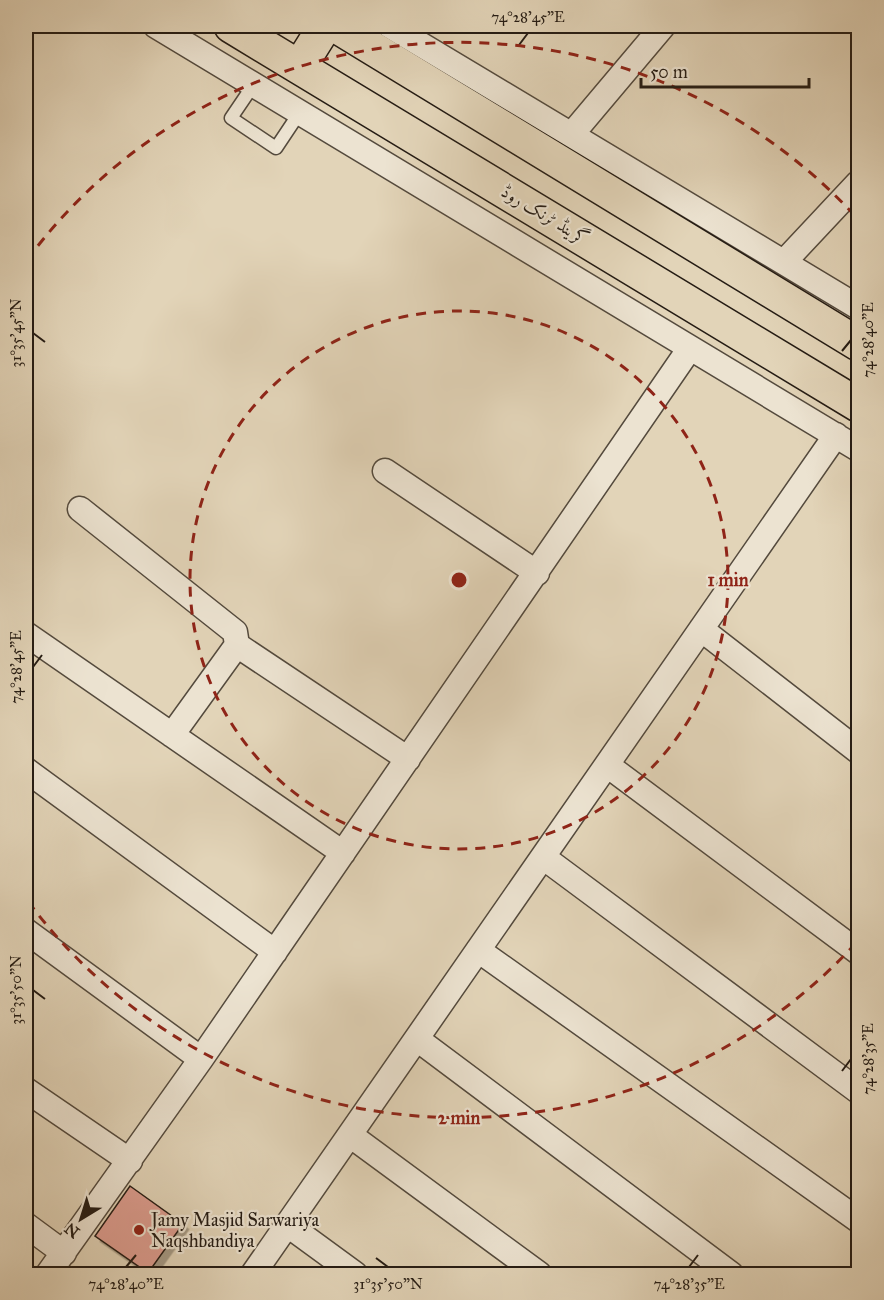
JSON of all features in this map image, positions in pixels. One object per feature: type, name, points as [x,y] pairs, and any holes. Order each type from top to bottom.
[{"type":"highway","name":"گرینڈ ٹرنک روڈ","points":[[231,26],[858,405]]},
{"type":"highway","points":[[300,66],[325,26]]},
{"type":"highway","points":[[336,26],[858,344]]},
{"type":"street","points":[[156,26],[858,449]]},
{"type":"street","points":[[210,58],[231,26]]},
{"type":"street","points":[[390,26],[858,307]]},
{"type":"street","points":[[572,134],[663,26]]},
{"type":"street","points":[[784,262],[858,183]]},
{"type":"street","points":[[485,224],[507,192]]},
{"type":"street","points":[[48,1275],[201,1059],[690,348]]},
{"type":"street","points":[[253,1275],[836,435]]},
{"type":"street","points":[[385,471],[537,573]]},
{"type":"street","points":[[80,509],[235,632],[237,645],[172,735]]},
{"type":"street","points":[[701,630],[858,751]]},
{"type":"street","points":[[26,634],[343,853]]},
{"type":"street","points":[[237,645],[408,759]]},
{"type":"street","points":[[607,765],[858,952]]},
{"type":"street","points":[[26,771],[275,952]]},
{"type":"street","points":[[543,857],[858,1091]]},
{"type":"street","points":[[26,931],[201,1059]]},
{"type":"street","points":[[478,950],[858,1220]]},
{"type":"street","points":[[417,1039],[732,1275]]},
{"type":"street","points":[[26,1090],[130,1161]]},
{"type":"street","points":[[350,1135],[538,1275]]},
{"type":"street","points":[[26,1225],[64,1253]]},
{"type":"street","points":[[288,1225],[355,1275]]},
{"type":"lane","points":[[254,84],[231,118],[276,148],[300,112]]},
{"type":"building","name":"Jamy Masjid Sarwariya Naqshbandiya","points":[[130,1186],[183,1224],[148,1273],[95,1236]]},
{"type":"place","name":"Jamy Masjid Sarwariya Naqshbandiya","points":[[139,1230]]}]
